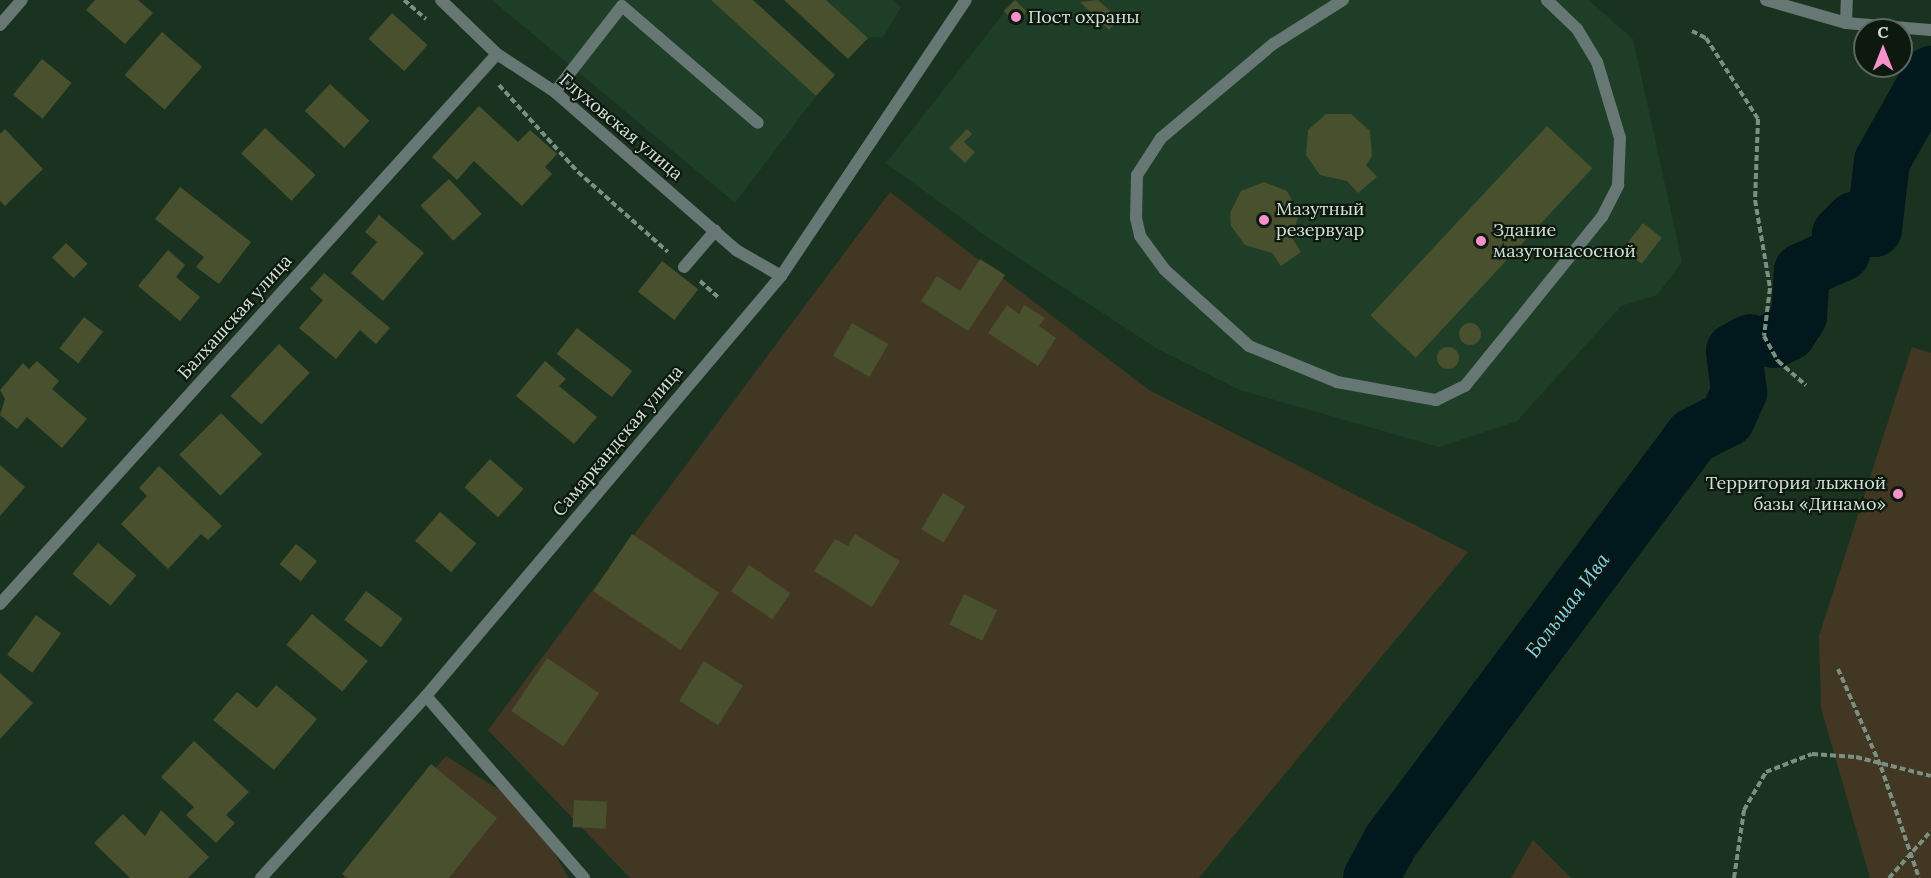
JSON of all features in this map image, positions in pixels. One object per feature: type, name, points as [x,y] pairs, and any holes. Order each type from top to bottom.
[{"type":"street","points":[[0,25],[22,0]]},
{"type":"street","name":"Глуховская улица","points":[[441,0],[497,54],[555,92],[715,231],[781,276]]},
{"type":"street","name":"Самаркандская улица","points":[[261,878],[426,696],[781,276],[966,0]]},
{"type":"street","points":[[1343,0],[1273,44],[1161,138],[1137,175],[1136,218],[1140,236],[1165,270],[1249,346],[1337,382],[1436,400],[1465,386],[1602,217],[1618,185],[1620,138],[1597,62],[1577,29],[1547,0]]},
{"type":"street","points":[[1766,0],[1846,23],[1931,30]]},
{"type":"street","points":[[1846,23],[1847,0]]},
{"type":"street","points":[[555,92],[623,3],[758,123]]},
{"type":"street","name":"Балхашская улица","points":[[0,604],[497,54]]},
{"type":"street","points":[[684,267],[715,231]]},
{"type":"street","points":[[426,696],[584,878]]},
{"type":"path","points":[[404,0],[431,23]]},
{"type":"path","points":[[1692,31],[1706,38],[1758,119],[1755,201],[1770,288],[1764,336],[1778,361],[1806,385]]},
{"type":"path","points":[[484,69],[578,172],[718,297]]},
{"type":"path","points":[[1838,669],[1881,767],[1919,878]]},
{"type":"path","points":[[1734,878],[1744,810],[1766,772],[1812,754],[1856,757],[1881,767],[1931,776]]},
{"type":"path","points":[[1889,878],[1931,831]]},
{"type":"shaded area","points":[[492,0],[711,0],[816,96],[735,203]]},
{"type":"shaded area","points":[[826,0],[892,0],[901,7],[883,37],[868,38]]},
{"type":"shaded area","points":[[1014,0],[1588,0],[1633,39],[1682,262],[1657,295],[1621,306],[1517,421],[1439,447],[1240,390],[1156,348],[993,241],[886,163]]},
{"type":"shaded area","points":[[890,192],[1149,390],[1468,552],[1199,878],[630,878],[488,730]]},
{"type":"shaded area","name":"Территория лыжной базы «Динамо»","points":[[1912,347],[1931,353],[1931,878],[1870,878],[1821,708],[1819,636]]},
{"type":"shaded area","points":[[446,756],[528,808],[569,878],[343,878]]},
{"type":"shaded area","points":[[1533,840],[1571,878],[1511,878]]},
{"type":"building","points":[[95,0],[138,0],[153,13],[125,44],[86,10]]},
{"type":"building","points":[[711,0],[753,0],[835,75],[816,96]]},
{"type":"building","points":[[784,0],[826,0],[868,38],[848,59]]},
{"type":"building","name":"Пост охраны","points":[[1015,0],[1027,12],[1016,23],[1004,11]]},
{"type":"building","points":[[1098,0],[1119,19],[1109,30],[1080,2]]},
{"type":"building","points":[[392,13],[428,45],[404,71],[369,39]]},
{"type":"building","points":[[162,32],[202,67],[165,110],[125,75]]},
{"type":"building","points":[[42,59],[72,83],[43,119],[13,95]]},
{"type":"building","points":[[330,84],[369,121],[344,148],[305,111]]},
{"type":"building","points":[[479,106],[518,142],[530,130],[557,154],[545,167],[552,174],[522,206],[474,161],[457,180],[432,157]]},
{"type":"building","name":"Мазутный резервуар","points":[[1326,114],[1351,114],[1370,131],[1372,156],[1366,165],[1377,177],[1358,193],[1347,181],[1320,175],[1306,155],[1308,130]]},
{"type":"building","name":"Здание мазутонасосной","points":[[1547,126],[1592,168],[1416,358],[1370,315]]},
{"type":"building","points":[[265,128],[315,175],[292,201],[241,154]]},
{"type":"building","points":[[5,129],[43,169],[5,206],[0,201],[0,134]]},
{"type":"building","points":[[967,129],[972,134],[964,142],[975,152],[965,163],[949,148]]},
{"type":"building","points":[[449,179],[482,214],[453,241],[420,206]]},
{"type":"building","name":"Мазутный резервуар","points":[[1264,182],[1287,191],[1299,214],[1292,238],[1301,252],[1281,266],[1272,253],[1245,245],[1231,226],[1230,213],[1241,191]]},
{"type":"building","points":[[180,187],[251,242],[219,284],[196,267],[204,257],[155,219]]},
{"type":"building","points":[[379,215],[424,253],[383,301],[351,273],[377,242],[365,232]]},
{"type":"building","points":[[1643,223],[1662,238],[1642,264],[1623,249]]},
{"type":"building","points":[[66,243],[88,264],[74,278],[52,257]]},
{"type":"building","points":[[168,250],[185,265],[176,277],[200,297],[180,321],[138,286]]},
{"type":"building","points":[[980,259],[1005,275],[968,331],[921,301],[937,276],[960,291]]},
{"type":"building","points":[[662,261],[698,289],[674,320],[638,292]]},
{"type":"building","points":[[324,273],[390,328],[376,344],[360,330],[336,359],[299,328],[323,300],[310,289]]},
{"type":"building","points":[[1007,305],[1019,314],[1024,305],[1045,318],[1039,326],[1056,338],[1038,366],[988,333]]},
{"type":"building","points":[[84,317],[103,332],[78,363],[59,349]]},
{"type":"building","points":[[852,323],[888,344],[869,377],[833,356]]},
{"type":"building","points":[[1470,323],[1478,326],[1481,334],[1478,342],[1470,345],[1462,342],[1459,334],[1462,326]]},
{"type":"building","points":[[577,328],[632,371],[612,397],[557,354]]},
{"type":"building","points":[[279,344],[310,373],[261,425],[231,396]]},
{"type":"building","points":[[1448,347],[1456,350],[1459,358],[1456,366],[1448,369],[1440,366],[1437,358],[1440,350]]},
{"type":"building","points":[[37,361],[59,381],[52,389],[87,419],[62,448],[27,417],[17,429],[0,415],[5,399],[0,390],[23,363],[29,369]]},
{"type":"building","points":[[545,361],[566,379],[559,386],[597,417],[574,444],[516,396]]},
{"type":"building","points":[[221,413],[262,454],[220,496],[179,455]]},
{"type":"building","points":[[490,459],[523,489],[498,517],[465,487]]},
{"type":"building","points":[[0,465],[25,487],[0,516]]},
{"type":"building","points":[[159,466],[222,526],[208,540],[201,534],[168,569],[121,524],[147,496],[139,488]]},
{"type":"building","points":[[943,493],[965,506],[944,542],[921,529]]},
{"type":"building","points":[[440,512],[476,543],[451,572],[415,541]]},
{"type":"building","points":[[632,534],[719,593],[680,650],[593,591]]},
{"type":"building","points":[[855,534],[900,561],[872,607],[814,571],[835,539],[848,546]]},
{"type":"building","points":[[98,543],[136,575],[111,606],[72,574]]},
{"type":"building","points":[[296,544],[317,561],[301,581],[280,564]]},
{"type":"building","points":[[749,565],[790,593],[773,619],[731,592]]},
{"type":"building","points":[[366,591],[403,619],[381,647],[344,620]]},
{"type":"building","points":[[964,594],[997,610],[982,641],[949,625]]},
{"type":"building","points":[[312,614],[368,661],[342,692],[286,645]]},
{"type":"building","points":[[36,615],[61,633],[32,673],[7,655]]},
{"type":"building","points":[[547,658],[599,693],[563,746],[511,711]]},
{"type":"building","points":[[704,661],[743,685],[718,725],[679,701]]},
{"type":"building","points":[[0,673],[33,703],[0,739]]},
{"type":"building","points":[[276,685],[317,719],[274,770],[213,720],[237,692],[257,708]]},
{"type":"building","points":[[194,741],[249,792],[226,815],[235,823],[216,843],[186,815],[194,807],[161,777]]},
{"type":"building","points":[[431,764],[497,818],[449,878],[348,878],[342,874]]},
{"type":"building","points":[[574,800],[607,802],[606,829],[573,827]]},
{"type":"building","points":[[161,810],[209,857],[188,878],[130,878],[94,843],[123,814],[145,836]]},
{"type":"waterway","name":"Большая Ива","points":[[1774,340],[1788,333],[1799,316],[1802,271],[1842,253],[1840,234],[1854,220],[1874,229],[1882,161],[1931,74]]},
{"type":"waterway","name":"Большая Ива","points":[[1371,878],[1391,841],[1693,436],[1727,419],[1739,392],[1734,351],[1750,342]]},
{"type":"place","name":"Пост охраны","points":[[1016,17]]},
{"type":"place","name":"Мазутный резервуар","points":[[1264,220]]},
{"type":"place","name":"Здание мазутонасосной","points":[[1481,241]]},
{"type":"place","name":"Территория лыжной базы «Динамо»","points":[[1898,494]]}]
